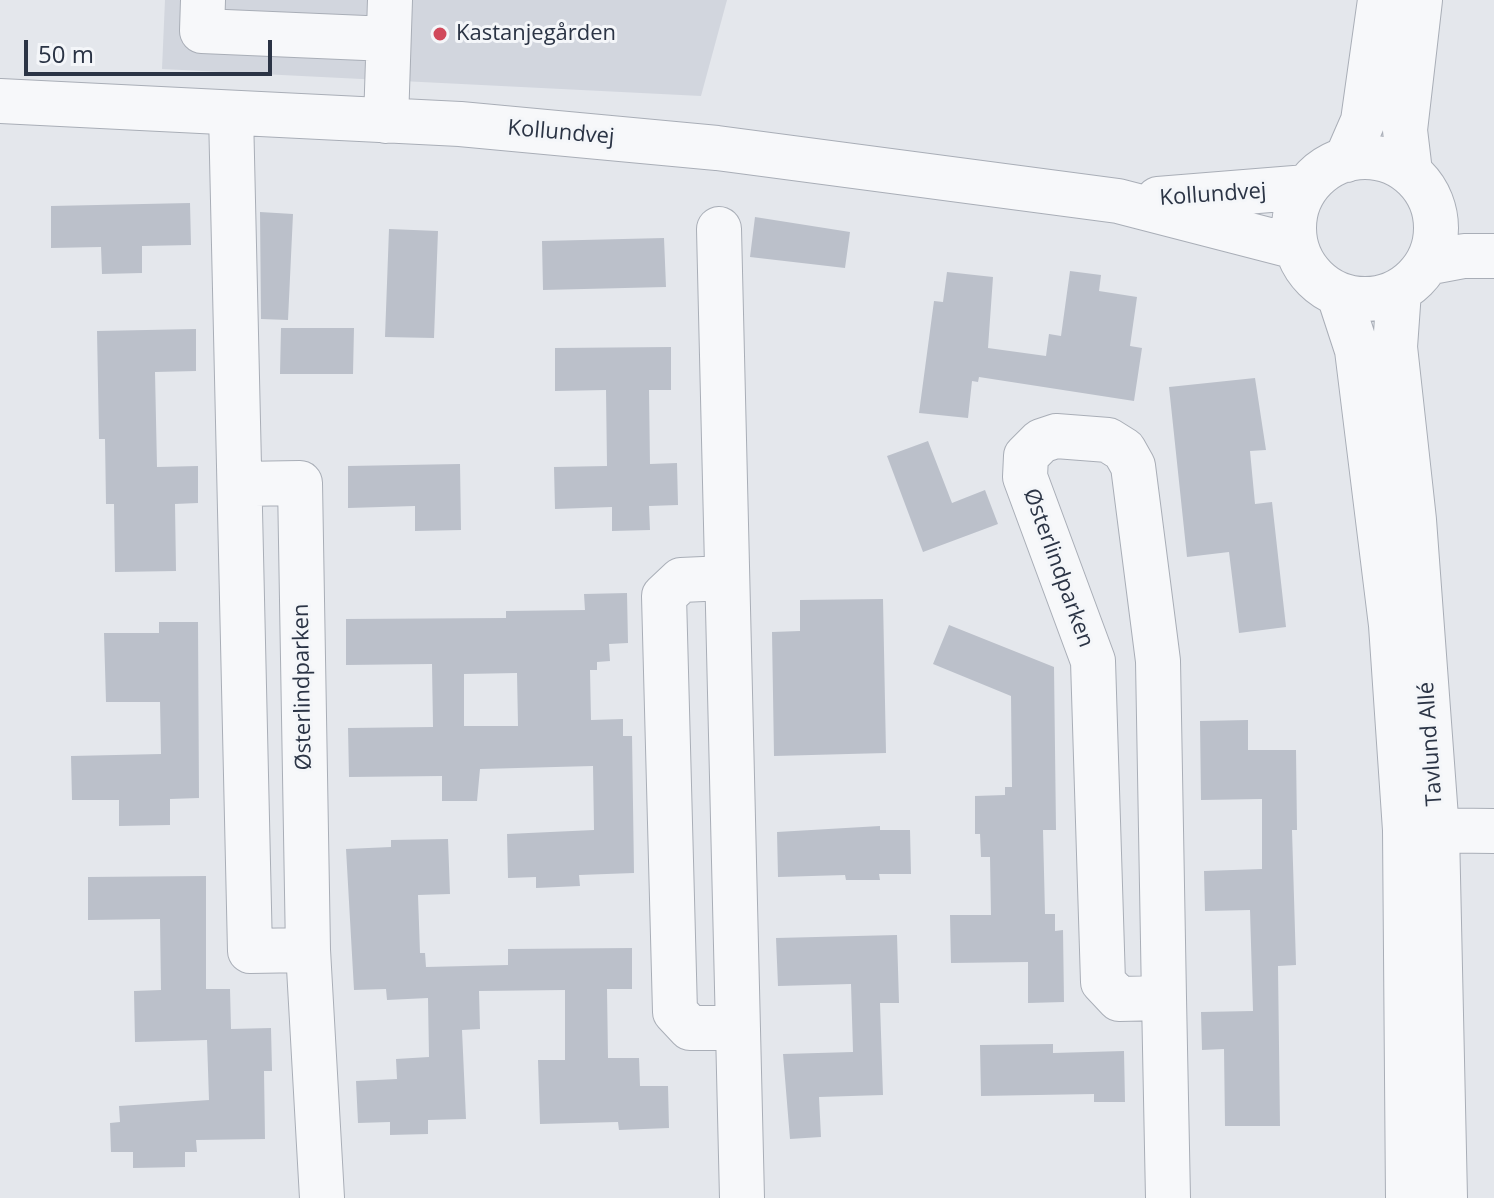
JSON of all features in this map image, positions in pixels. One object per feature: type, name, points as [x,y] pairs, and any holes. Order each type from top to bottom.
[{"type":"street","points":[[203,0],[202,31],[389,19],[386,121]]},
{"type":"street","points":[[1346,160],[1363,121],[1380,0]]},
{"type":"street","points":[[1410,172],[1405,130],[1420,0]]},
{"type":"street","name":"Kollundvej","points":[[0,101],[339,103],[386,121],[489,126],[717,148],[1118,201],[1296,247]]},
{"type":"street","points":[[242,104],[240,484],[250,951],[308,950]]},
{"type":"street","points":[[1413,277],[1436,237],[1435,211],[1425,189],[1410,172],[1390,161],[1368,157],[1346,160],[1324,170],[1307,187],[1297,205],[1294,226],[1296,247],[1312,277],[1339,295],[1380,299],[1413,277],[1464,256],[1494,256]]},
{"type":"street","name":"Kollundvej","points":[[1118,201],[1307,187]]},
{"type":"street","points":[[1435,211],[1494,240]]},
{"type":"street","points":[[719,229],[742,1198]]},
{"type":"street","name":"Tavlund Allé","points":[[1413,277],[1395,347],[1414,520],[1421,830],[1445,1198]]},
{"type":"street","name":"Tavlund Allé","points":[[1339,295],[1357,350],[1391,625],[1421,830],[1408,1198]]},
{"type":"street","name":"Østerlindparken","points":[[1164,998],[1119,999],[1103,982],[1093,661],[1025,477],[1026,456],[1041,441],[1056,436],[1108,440],[1124,450],[1133,466],[1158,661],[1168,1198]]},
{"type":"street","name":"Østerlindparken","points":[[240,484],[300,483],[308,950],[322,1198]]},
{"type":"street","points":[[726,578],[681,580],[664,596],[675,1012],[690,1028],[738,1028]]},
{"type":"street","points":[[1421,830],[1494,831]]},
{"type":"shaded area","name":"Kastanjegården","points":[[165,0],[727,0],[701,96],[162,69]]},
{"type":"building","points":[[190,203],[191,245],[142,246],[142,273],[102,274],[101,247],[51,248],[51,206]]},
{"type":"building","points":[[260,212],[293,214],[288,320],[261,319]]},
{"type":"building","points":[[755,217],[850,232],[845,268],[750,257]]},
{"type":"building","points":[[389,229],[438,231],[434,338],[385,337]]},
{"type":"building","points":[[664,238],[666,287],[543,290],[542,241]]},
{"type":"building","points":[[1070,271],[1101,275],[1099,291],[1137,297],[1130,346],[1142,348],[1134,401],[979,377],[978,382],[972,381],[968,418],[919,413],[934,301],[943,302],[947,272],[993,277],[988,348],[1046,356],[1049,334],[1061,336]]},
{"type":"building","points":[[281,328],[354,328],[353,374],[280,374]]},
{"type":"building","points":[[196,329],[196,371],[155,372],[157,467],[198,466],[198,503],[175,504],[176,571],[115,572],[114,504],[106,504],[105,439],[99,439],[97,331]]},
{"type":"building","points":[[671,347],[671,390],[649,390],[650,464],[677,463],[678,505],[649,506],[650,530],[612,531],[612,507],[555,509],[554,467],[607,466],[606,390],[555,391],[555,348]]},
{"type":"building","points":[[1255,378],[1266,450],[1250,451],[1255,504],[1272,502],[1286,627],[1239,633],[1229,552],[1187,557],[1169,387]]},
{"type":"building","points":[[928,441],[952,503],[985,490],[998,524],[923,552],[887,456]]},
{"type":"building","points":[[460,464],[461,530],[415,531],[415,506],[348,508],[348,466]]},
{"type":"building","points":[[627,593],[628,643],[609,644],[610,661],[597,662],[597,670],[590,670],[591,720],[623,719],[623,736],[632,736],[634,873],[579,875],[580,886],[536,888],[536,877],[508,878],[507,834],[594,830],[593,766],[480,769],[477,801],[442,801],[442,776],[349,777],[348,728],[433,727],[432,664],[346,665],[346,619],[506,618],[506,611],[585,610],[584,594]],"holes":[[[517,673],[518,726],[464,726],[464,674]]]},
{"type":"building","points":[[883,599],[886,753],[774,756],[772,632],[800,631],[800,600]]},
{"type":"building","points":[[159,622],[198,622],[199,798],[170,799],[170,825],[119,826],[119,800],[72,800],[71,756],[161,754],[160,702],[106,702],[104,633],[159,633]]},
{"type":"building","points":[[949,625],[1054,667],[1056,830],[1043,830],[1045,914],[1055,914],[1055,931],[1063,930],[1064,1002],[1028,1003],[1028,962],[951,963],[950,915],[991,915],[990,857],[981,857],[980,834],[975,834],[975,796],[1005,795],[1005,787],[1012,787],[1011,696],[933,664]]},
{"type":"building","points":[[1248,720],[1248,750],[1296,750],[1297,830],[1292,830],[1296,965],[1278,966],[1280,1126],[1225,1126],[1224,1049],[1202,1050],[1201,1012],[1253,1011],[1250,910],[1205,911],[1204,871],[1262,869],[1262,799],[1201,800],[1200,721]]},
{"type":"building","points":[[880,826],[880,830],[910,830],[911,874],[879,874],[880,880],[846,880],[845,875],[778,877],[777,832]]},
{"type":"building","points":[[448,839],[450,894],[418,895],[420,953],[425,953],[426,967],[508,965],[508,949],[632,948],[632,989],[607,989],[608,1058],[639,1058],[640,1086],[668,1086],[669,1128],[619,1130],[618,1122],[540,1124],[538,1060],[565,1060],[565,990],[479,991],[480,1029],[462,1030],[466,1119],[428,1120],[428,1134],[390,1135],[390,1122],[358,1123],[356,1081],[397,1079],[396,1059],[429,1057],[428,998],[387,1000],[386,989],[354,990],[346,849],[391,847],[391,840]]},
{"type":"building","points":[[206,876],[206,989],[230,989],[231,1029],[271,1028],[272,1071],[264,1071],[265,1139],[196,1140],[197,1152],[185,1152],[185,1167],[133,1168],[133,1152],[111,1152],[110,1123],[120,1122],[119,1106],[209,1100],[207,1040],[135,1042],[134,991],[161,990],[160,919],[88,920],[88,877]]},
{"type":"building","points":[[897,935],[899,1003],[880,1003],[883,1095],[819,1097],[821,1137],[790,1139],[783,1054],[853,1052],[851,984],[778,986],[776,938]]},
{"type":"building","points":[[1053,1044],[1053,1053],[1124,1051],[1125,1102],[1094,1102],[1094,1094],[981,1096],[980,1045]]},
{"type":"place","name":"Kastanjegården","points":[[440,34]]}]
